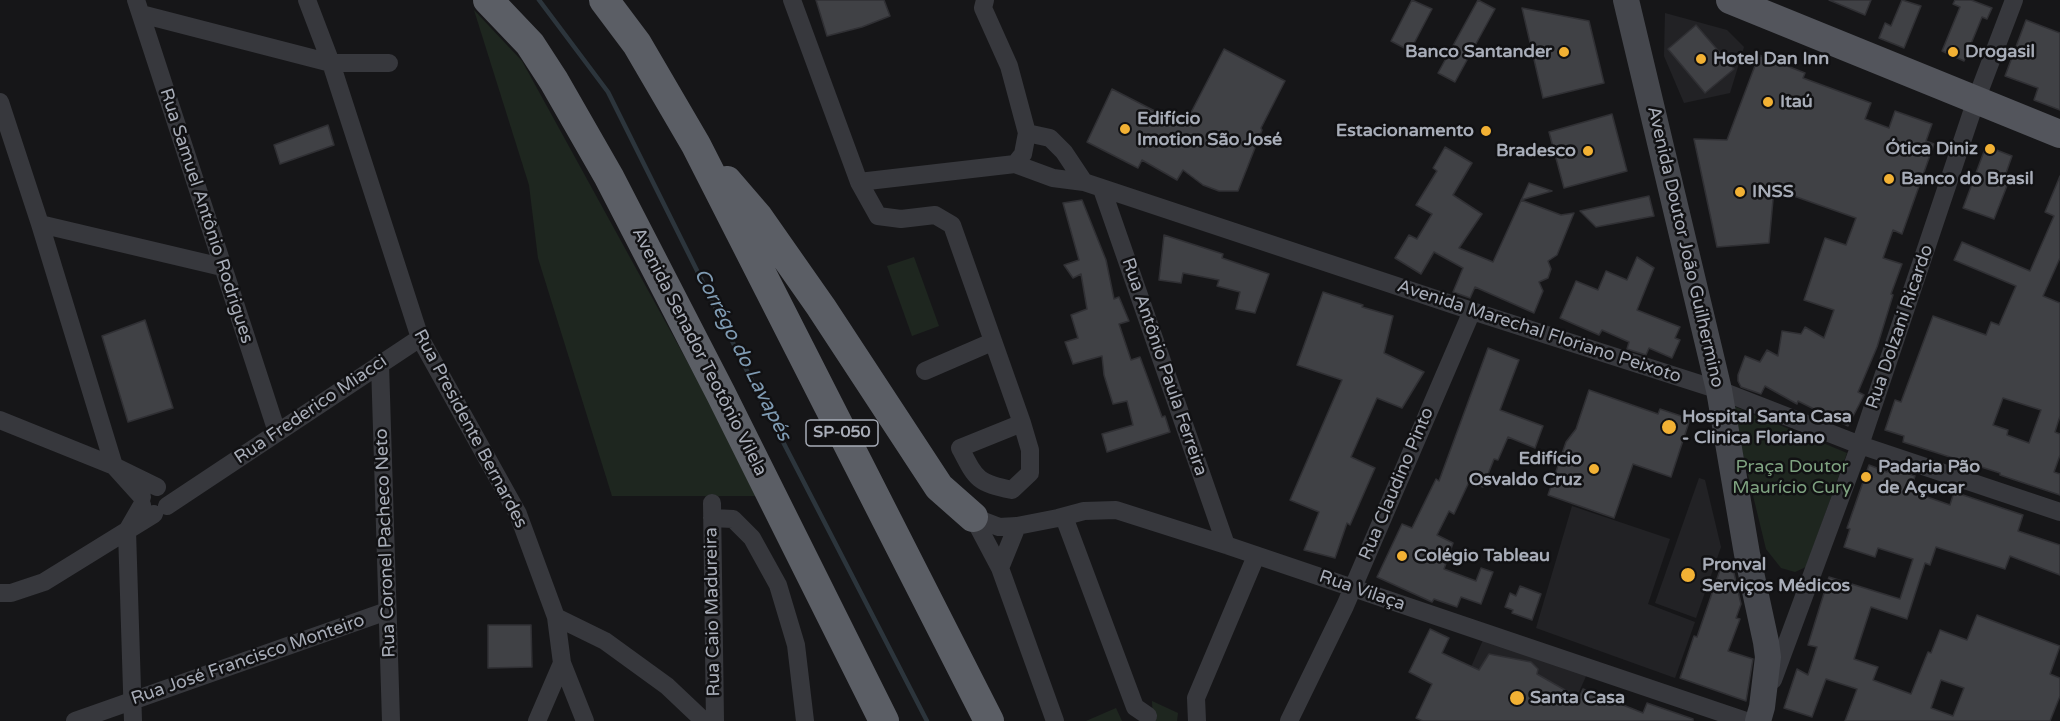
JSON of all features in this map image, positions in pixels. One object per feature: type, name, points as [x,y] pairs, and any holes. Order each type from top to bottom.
[{"type":"highway","name":"Avenida Senador Teotônio Vilela","points":[[488,0],[530,44],[609,177],[726,404],[884,721]]},
{"type":"highway","name":"SP-050","points":[[604,0],[637,44],[696,145],[989,721]]},
{"type":"highway","points":[[696,145],[758,217],[821,307],[939,487],[973,517]]},
{"type":"main road","name":"Avenida Doutor João Guilhermino","points":[[1626,0],[1719,390],[1747,554],[1768,657],[1755,716]]},
{"type":"main road","points":[[1730,0],[2060,134]]},
{"type":"street","name":"Rua Presidente Bernardes","points":[[307,0],[331,63],[420,338],[518,514],[556,617],[562,663],[582,720]]},
{"type":"street","points":[[792,0],[859,182],[878,216],[901,219],[935,215],[952,225],[1022,423]]},
{"type":"street","points":[[985,0],[983,8],[1009,66],[1028,133],[1023,154],[1015,164]]},
{"type":"street","name":"Rua Dolzani Ricardo","points":[[1755,716],[1860,445],[1976,100],[2014,0]]},
{"type":"street","points":[[138,7],[331,63],[388,63]]},
{"type":"street","name":"Rua Samuel Antônio Rodrigues","points":[[138,7],[277,432]]},
{"type":"street","points":[[0,102],[114,466]]},
{"type":"street","points":[[1028,133],[1050,138],[1064,152],[1084,182]]},
{"type":"street","name":"Avenida Marechal Floriano Peixoto","points":[[859,182],[1015,164],[1053,177],[1084,182],[1472,311],[1719,390],[1860,445],[2060,512]]},
{"type":"street","name":"Rua Antônio Paula Ferreira","points":[[1102,189],[1226,545]]},
{"type":"street","points":[[40,224],[222,267]]},
{"type":"street","name":"Rua Claudino Pinto","points":[[1288,721],[1353,588],[1472,311]]},
{"type":"street","name":"Rua Frederico Miacci","points":[[0,593],[11,593],[44,582],[127,531],[154,499],[202,482],[420,338]]},
{"type":"street","points":[[925,371],[992,342]]},
{"type":"street","name":"Rua Coronel Pacheco Neto","points":[[380,364],[391,721]]},
{"type":"street","points":[[0,420],[114,466],[154,499]]},
{"type":"street","name":"Rua Vilaça","points":[[973,517],[999,527],[1017,526],[1084,511],[1116,510],[1755,716]]},
{"type":"street","name":"Rua Caio Madureira","points":[[715,721],[712,511],[734,519],[752,538],[778,585],[796,645],[805,721]]},
{"type":"street","points":[[973,517],[1000,568],[1054,721]]},
{"type":"street","points":[[1064,517],[1135,707],[1148,716]]},
{"type":"street","points":[[1000,568],[1017,526]]},
{"type":"street","points":[[127,531],[134,721]]},
{"type":"street","points":[[1197,721],[1196,699],[1256,556]]},
{"type":"street","name":"Rua José Francisco Monteiro","points":[[75,721],[387,611]]},
{"type":"street","name":"Rua Caio Madureira","points":[[556,617],[605,641],[667,686],[704,721]]},
{"type":"street","points":[[537,721],[562,663]]},
{"type":"shaded area","points":[[1665,13],[1727,30],[1744,47],[1730,93],[1684,103],[1664,56]]},
{"type":"shaded area","name":"Pronval Serviços Médicos","points":[[1699,478],[1705,480],[1721,547],[1696,618],[1655,603]]},
{"type":"shaded area","points":[[1572,506],[1670,539],[1648,604],[1695,622],[1675,678],[1536,628]]},
{"type":"shaded area","name":"Santa Casa","points":[[1483,640],[1587,674],[1566,721],[1447,721]]},
{"type":"green space","points":[[474,10],[522,61],[749,474],[758,496],[612,496],[538,258],[529,185]]},
{"type":"green space","points":[[914,257],[939,326],[912,336],[887,266]]},
{"type":"green space","name":"Praça Doutor Maurício Cury","points":[[1731,405],[1847,453],[1806,567],[1795,572],[1781,568],[1766,549]]},
{"type":"green space","points":[[1152,701],[1178,713],[1177,721],[1153,721]]},
{"type":"green space","points":[[1116,708],[1122,721],[1086,721]]},
{"type":"building","points":[[816,0],[884,0],[890,16],[862,27],[827,36]]},
{"type":"building","points":[[1412,0],[1432,9],[1410,51],[1391,41]]},
{"type":"building","points":[[1478,0],[1495,9],[1455,82],[1438,73]]},
{"type":"building","points":[[1829,0],[1871,0],[1865,15]]},
{"type":"building","points":[[1902,0],[1921,6],[1904,48],[1879,38],[1885,23],[1891,26]]},
{"type":"building","points":[[1955,0],[1971,0],[1992,8],[1987,19],[1982,17],[1964,61],[1942,51],[1960,7],[1953,4]]},
{"type":"building","name":"Banco Santander","points":[[1522,8],[1589,21],[1604,83],[1543,98]]},
{"type":"building","points":[[2026,20],[2060,33],[2060,110],[2034,100],[2038,88],[2005,76]]},
{"type":"building","name":"Hotel Dan Inn","points":[[1696,25],[1734,69],[1705,93],[1668,49]]},
{"type":"building","points":[[1224,49],[1285,81],[1261,128],[1238,191],[1219,191],[1203,185],[1183,170],[1177,180],[1142,160],[1138,168],[1087,142],[1112,89],[1184,126]]},
{"type":"building","points":[[1759,55],[1805,73],[1803,78],[1871,103],[1865,119],[1889,128],[1895,111],[1932,124],[1926,141],[1934,144],[1902,234],[1893,230],[1883,258],[1902,264],[1891,294],[1893,295],[1877,347],[1858,392],[1864,395],[1848,426],[1798,401],[1797,404],[1765,386],[1761,394],[1741,387],[1738,381],[1745,356],[1760,362],[1767,350],[1778,356],[1782,331],[1801,334],[1805,327],[1824,338],[1834,310],[1804,300],[1825,238],[1846,245],[1856,218],[1774,189],[1769,243],[1717,247],[1694,139],[1727,140]]},
{"type":"building","name":"Bradesco","points":[[1612,114],[1627,171],[1564,188],[1549,132]]},
{"type":"building","points":[[328,125],[334,145],[280,164],[274,145]]},
{"type":"building","points":[[1986,146],[2012,156],[2005,176],[2010,178],[1994,219],[1963,208]]},
{"type":"building","points":[[1445,147],[1472,163],[1453,195],[1482,214],[1459,248],[1493,262],[1521,200],[1561,215],[1574,213],[1557,255],[1548,261],[1551,269],[1548,278],[1539,282],[1543,291],[1534,313],[1475,287],[1470,298],[1453,292],[1463,268],[1434,252],[1421,274],[1395,258],[1409,235],[1417,239],[1432,214],[1416,205],[1437,171],[1433,168]]},
{"type":"building","points":[[2060,176],[2060,258],[2043,296],[2060,303],[2060,416],[2055,432],[2060,434],[2060,455],[2054,472],[2060,474],[2060,495],[1903,442],[1904,436],[1885,430],[1895,400],[1901,402],[1933,316],[1986,335],[1991,322],[1999,325],[2016,286],[1954,260],[1962,242],[2030,271],[2054,216],[2045,212]],"holes":[[[2003,398],[2041,410],[2029,443],[2007,435],[2008,430],[1993,425]]]},
{"type":"building","points":[[1529,183],[1552,191],[1521,200]]},
{"type":"building","points":[[1649,196],[1654,216],[1596,227],[1580,211]]},
{"type":"building","points":[[1082,200],[1106,260],[1114,299],[1119,297],[1129,321],[1119,324],[1131,360],[1140,357],[1162,417],[1165,416],[1170,432],[1107,452],[1102,434],[1133,425],[1127,401],[1113,404],[1104,375],[1102,356],[1073,364],[1065,342],[1078,338],[1071,315],[1087,309],[1081,274],[1073,278],[1064,265],[1079,260],[1063,203]]},
{"type":"building","points":[[1164,235],[1223,254],[1222,258],[1269,274],[1255,313],[1236,309],[1240,292],[1217,286],[1219,280],[1183,273],[1181,283],[1159,280]]},
{"type":"building","points":[[1637,257],[1654,268],[1637,310],[1680,327],[1675,338],[1680,340],[1672,358],[1649,348],[1646,355],[1627,349],[1629,342],[1602,330],[1599,335],[1560,318],[1576,281],[1598,290],[1606,271],[1627,280]]},
{"type":"building","points":[[1323,292],[1393,316],[1384,353],[1424,372],[1402,408],[1377,398],[1351,457],[1375,468],[1350,525],[1347,523],[1335,558],[1304,550],[1319,512],[1290,500],[1342,380],[1297,365]]},
{"type":"building","points":[[145,320],[173,408],[128,422],[102,336]]},
{"type":"building","points":[[1488,348],[1519,360],[1500,410],[1543,426],[1535,448],[1508,437],[1498,460],[1494,459],[1483,487],[1469,482],[1454,514],[1449,511],[1437,535],[1453,543],[1444,569],[1476,581],[1481,568],[1493,572],[1481,604],[1461,597],[1457,607],[1434,599],[1432,602],[1377,577],[1402,524],[1412,528],[1436,479],[1439,481]]},
{"type":"building","name":"Edifício Osvaldo Cruz","points":[[1589,390],[1658,414],[1660,409],[1690,419],[1671,477],[1633,464],[1614,518],[1548,495],[1566,442],[1576,429]]},
{"type":"building","points":[[1869,465],[1887,472],[1889,467],[1915,476],[1910,491],[1950,505],[1954,492],[2023,515],[2018,531],[2060,545],[2060,575],[2010,556],[2005,569],[1936,547],[1930,565],[1925,563],[1907,619],[1871,607],[1854,659],[1878,667],[1873,680],[1911,694],[1928,652],[1931,653],[1940,630],[1967,640],[1977,615],[2060,646],[2050,674],[2060,678],[2060,696],[2050,721],[1845,721],[1857,689],[1826,679],[1812,717],[1784,708],[1797,669],[1808,675],[1817,647],[1808,645],[1829,577],[1900,599],[1913,559],[1878,548],[1875,557],[1844,547],[1850,529],[1847,528]],"holes":[[[1941,680],[1964,688],[1953,716],[1931,708]]]},
{"type":"building","points":[[1721,567],[1734,573],[1741,604],[1736,618],[1740,619],[1728,651],[1753,659],[1746,701],[1680,678]]},
{"type":"building","points":[[1520,586],[1541,594],[1532,620],[1512,613],[1513,610],[1505,607],[1510,593],[1516,596]]},
{"type":"building","points":[[488,625],[531,625],[532,667],[488,668]]},
{"type":"building","points":[[1430,629],[1449,638],[1442,653],[1479,670],[1489,654],[1531,662],[1538,669],[1537,674],[1579,698],[1583,689],[1643,713],[1647,703],[1693,719],[1693,721],[1423,721],[1416,718],[1432,684],[1409,672]]},
{"type":"waterway","name":"Corrégo do Lavapés","points":[[539,0],[608,92],[764,405],[927,721]]},
{"type":"place","name":"Banco Santander","points":[[1564,52]]},
{"type":"place","name":"Drogasil","points":[[1953,52]]},
{"type":"place","name":"Hotel Dan Inn","points":[[1701,59]]},
{"type":"place","name":"Itaú","points":[[1768,102]]},
{"type":"place","name":"Edifício Imotion São José","points":[[1125,129]]},
{"type":"place","name":"Estacionamento","points":[[1486,131]]},
{"type":"place","name":"Ótica Diniz","points":[[1990,149]]},
{"type":"place","name":"Bradesco","points":[[1588,151]]},
{"type":"place","name":"Banco do Brasil","points":[[1889,179]]},
{"type":"place","name":"INSS","points":[[1740,192]]},
{"type":"place","name":"Hospital Santa Casa - Clinica Floriano","points":[[1669,427]]},
{"type":"place","name":"Edifício Osvaldo Cruz","points":[[1594,469]]},
{"type":"place","name":"Padaria Pão de Açucar","points":[[1866,477]]},
{"type":"place","name":"Colégio Tableau","points":[[1402,556]]},
{"type":"place","name":"Pronval Serviços Médicos","points":[[1688,575]]},
{"type":"place","name":"Santa Casa","points":[[1517,698]]}]
